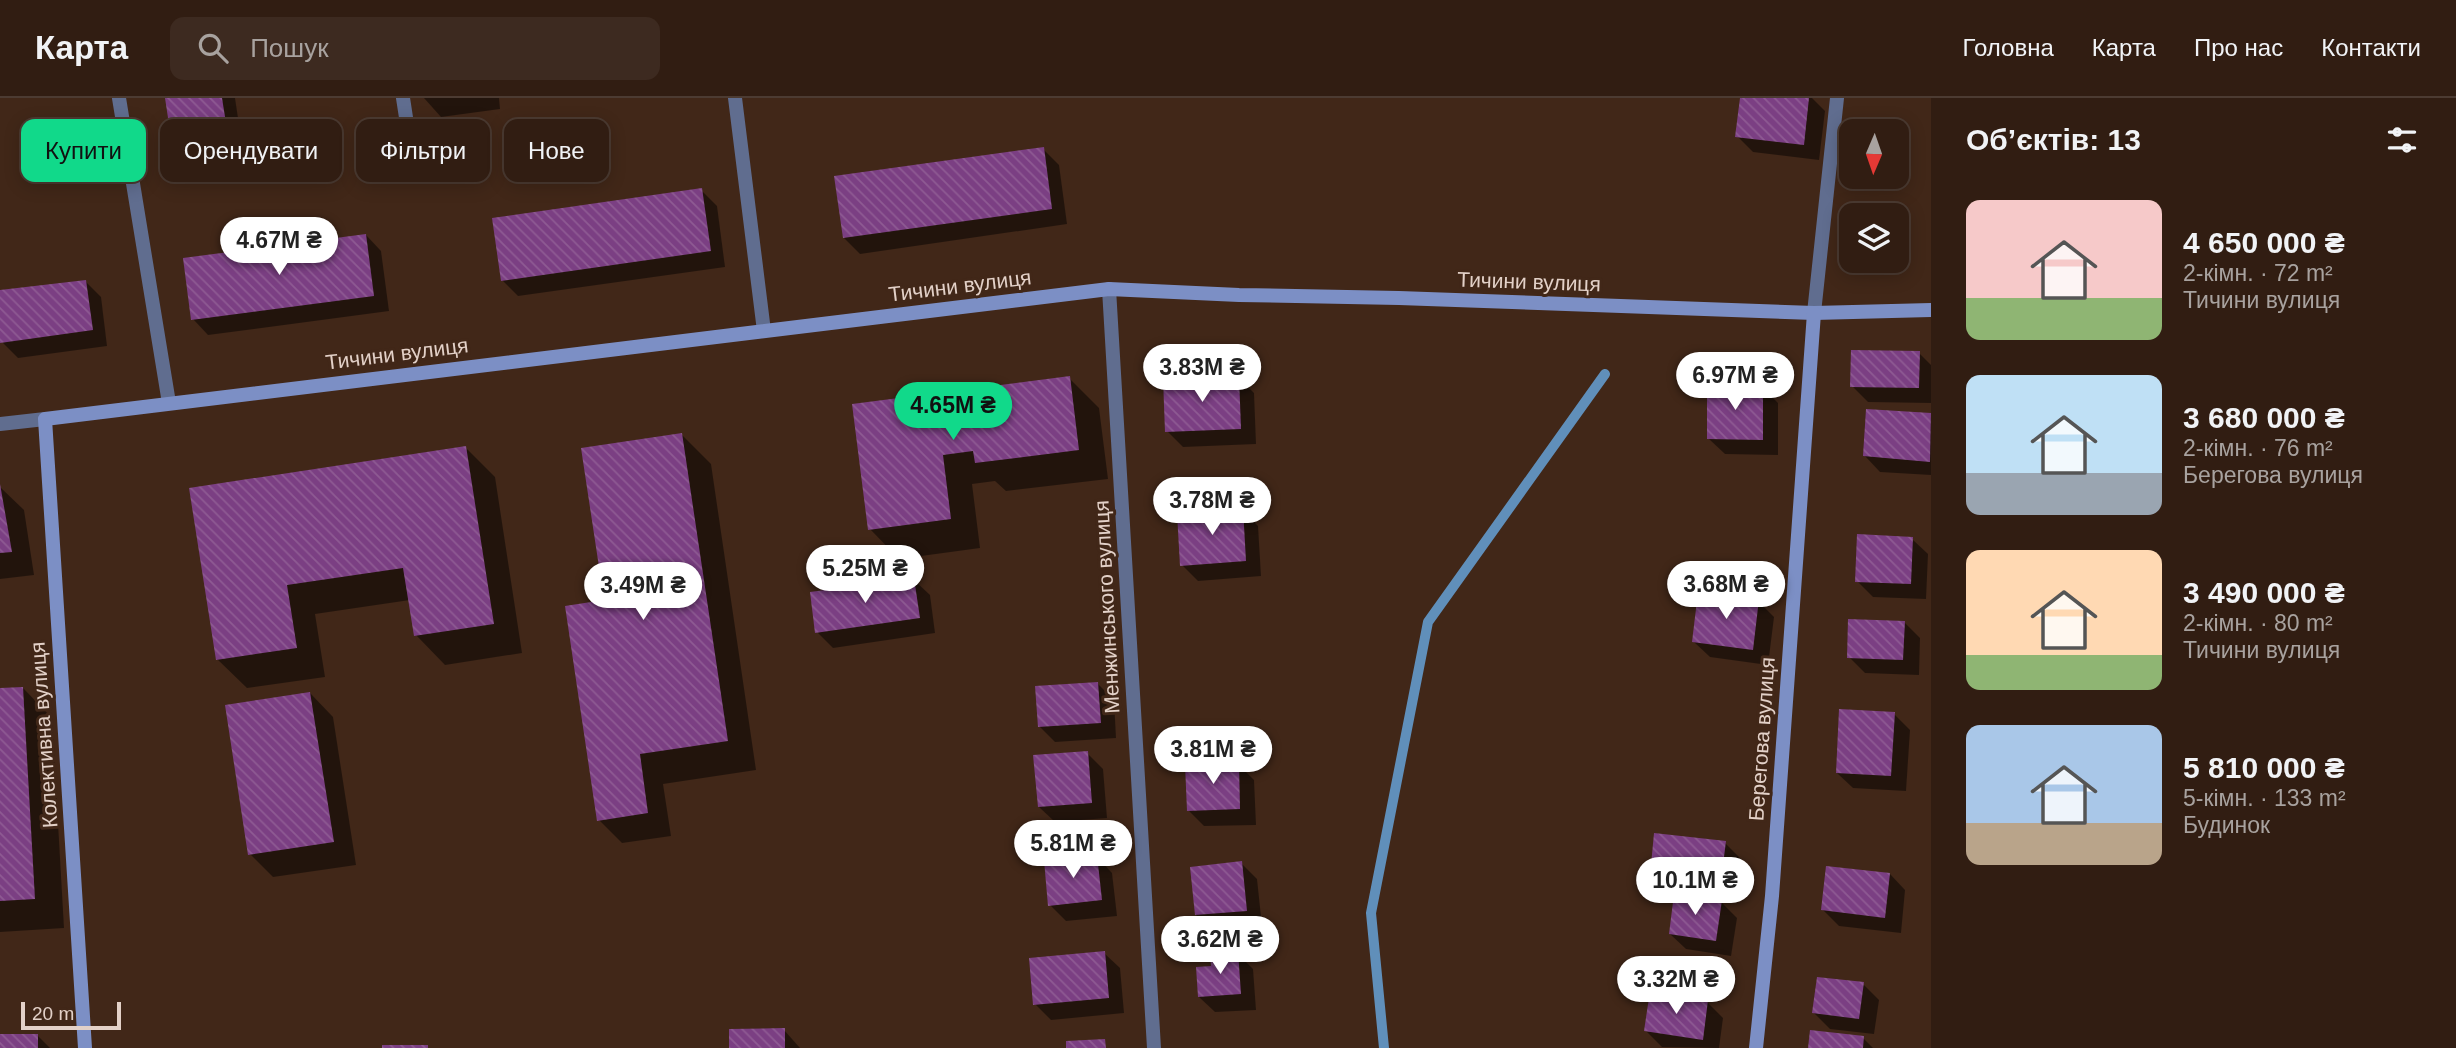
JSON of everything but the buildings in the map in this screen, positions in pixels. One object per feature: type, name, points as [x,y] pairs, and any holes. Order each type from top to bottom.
[{"type":"street","points":[[119,98],[169,403]]},
{"type":"street","points":[[403,98],[406,119]]},
{"type":"street","points":[[735,98],[764,331]]},
{"type":"street","name":"Берегова вулиця","points":[[1756,1048],[1772,896],[1814,313],[1836,98]]},
{"type":"street","name":"Тичини вулиця","points":[[0,425],[1110,289],[1814,313],[1931,310]]},
{"type":"street","name":"Менжинського вулиця","points":[[1110,289],[1154,1048]]},
{"type":"street","name":"Колективна вулиця","points":[[45,419],[85,1048]]},
{"type":"waterway","points":[[1384,1048],[1371,913],[1428,622],[1605,374]]}]
